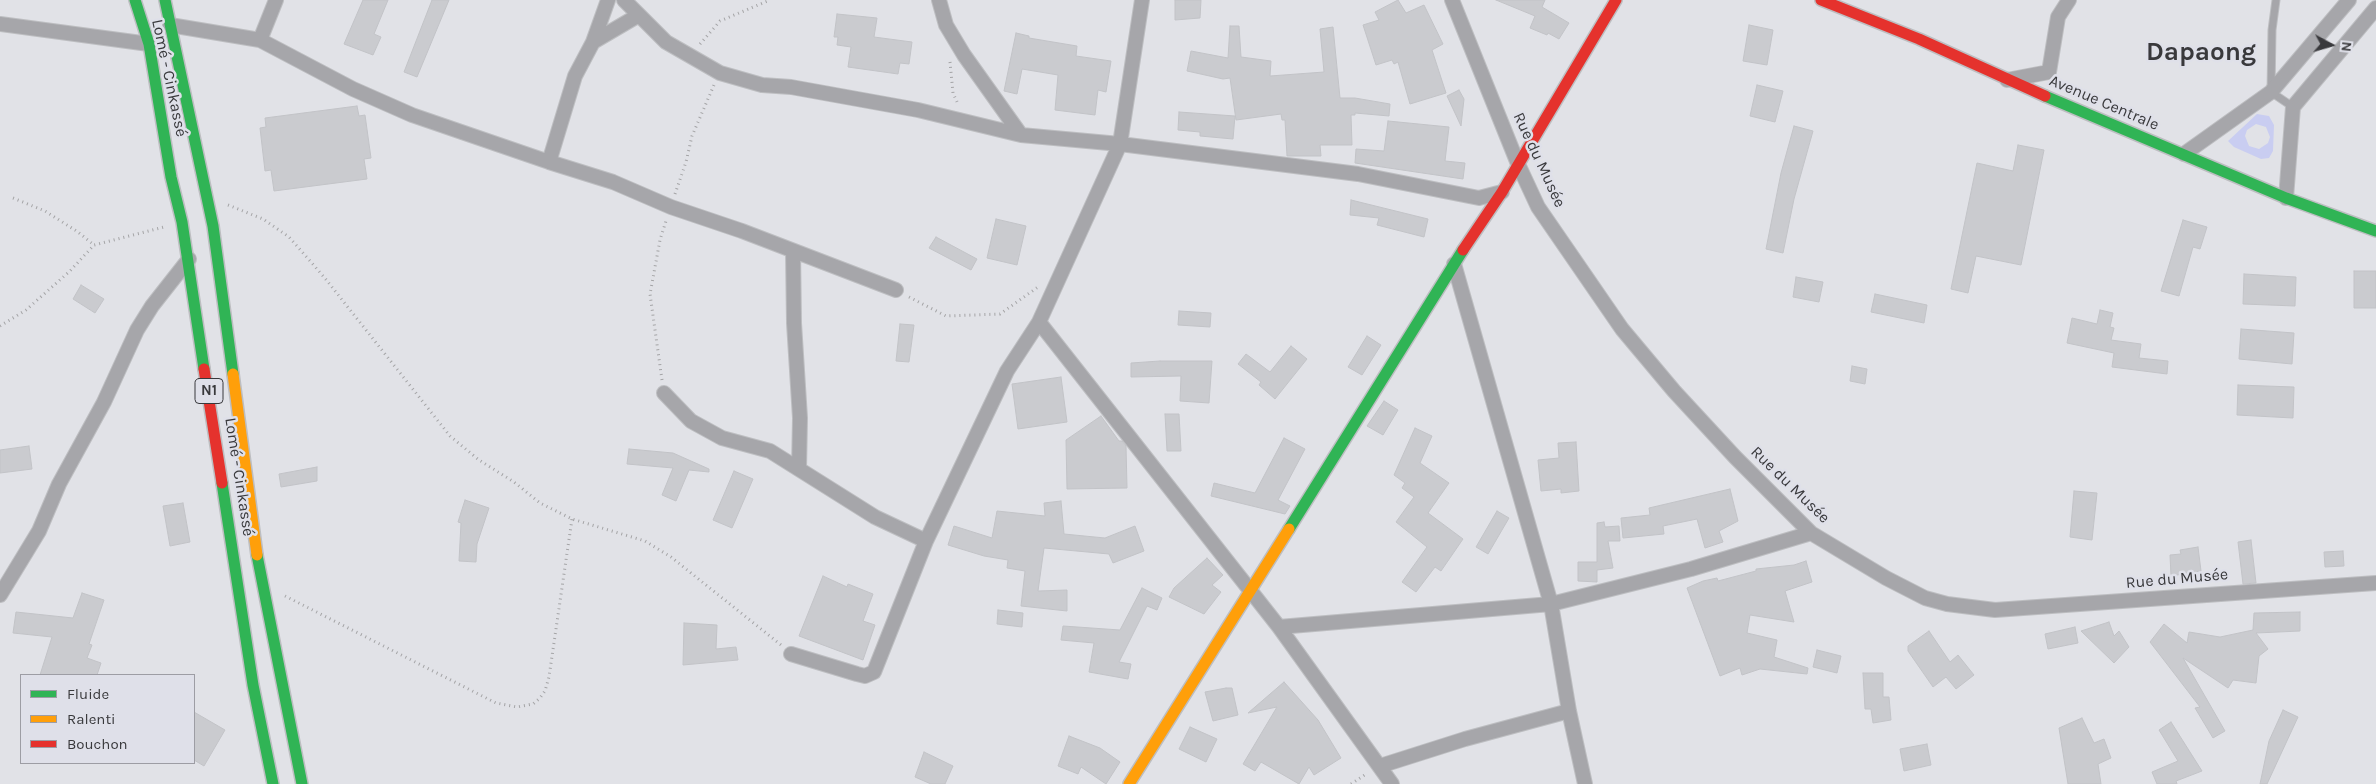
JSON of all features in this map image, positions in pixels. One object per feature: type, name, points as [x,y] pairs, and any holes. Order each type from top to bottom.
[{"type":"main road","name":"Lomé - Cinkassé","points":[[134,0],[149,44],[172,177],[189,259],[253,685],[273,784]]},
{"type":"main road","name":"Lomé - Cinkassé","points":[[165,0],[213,226],[263,585],[302,784]]},
{"type":"main road","points":[[1129,784],[1454,264],[1502,192],[1616,0]]},
{"type":"main road","name":"Avenue Centrale","points":[[1821,0],[1840,3],[2007,80],[2286,198],[2376,231]]},
{"type":"main road","points":[[149,44],[172,31]]},
{"type":"street","points":[[260,40],[276,0]]},
{"type":"street","points":[[549,162],[575,76],[593,42],[608,0]]},
{"type":"street","points":[[624,0],[666,42],[720,73],[762,85],[791,87],[909,108],[1021,135],[1120,144],[1358,174],[1480,198],[1502,192]]},
{"type":"street","points":[[939,0],[946,25],[964,56],[1021,135]]},
{"type":"street","points":[[792,654],[857,674],[870,675],[877,665],[926,541],[1007,371],[1039,322],[1120,144],[1142,0]]},
{"type":"street","name":"Rue du Musée","points":[[1452,0],[1518,164],[1538,207],[1622,328],[1674,391],[1729,451],[1811,533],[1886,578],[1925,598],[1947,604],[1995,610],[2376,583]]},
{"type":"street","points":[[2007,80],[2049,72],[2058,16],[2069,0]]},
{"type":"street","points":[[2184,154],[2271,92],[2348,0]]},
{"type":"street","points":[[2286,198],[2293,107],[2376,8]]},
{"type":"street","points":[[593,42],[639,15]]},
{"type":"street","points":[[0,24],[149,44]]},
{"type":"street","points":[[172,31],[260,40],[353,89],[412,115],[613,182],[671,207],[896,290]]},
{"type":"street","points":[[793,251],[794,323],[800,418],[799,469]]},
{"type":"street","points":[[0,595],[39,532],[59,484],[104,402],[137,330],[152,306],[189,259]]},
{"type":"street","points":[[1454,264],[1551,604],[1569,711],[1585,784]]},
{"type":"street","points":[[1039,322],[1279,627],[1392,784]]},
{"type":"street","points":[[664,393],[692,421],[722,438],[770,451],[875,517],[926,541]]},
{"type":"street","points":[[1279,627],[1551,604],[1691,569],[1811,533]]},
{"type":"street","points":[[1380,766],[1465,739],[1569,711]]},
{"type":"lane","points":[[2276,0],[2272,30],[2271,92],[2293,107]]},
{"type":"path","points":[[690,55],[720,21],[770,0]]},
{"type":"path","points":[[950,60],[953,93],[967,123]]},
{"type":"path","points":[[664,393],[650,294],[660,240],[686,162],[692,136],[708,95],[720,73]]},
{"type":"path","points":[[206,197],[257,216],[289,238],[324,278],[450,436],[479,460],[514,482],[540,503],[572,519],[645,541],[665,553],[792,654]]},
{"type":"path","points":[[14,198],[45,211],[78,232],[94,245]]},
{"type":"path","points":[[0,326],[34,304],[70,271],[94,245],[182,222]]},
{"type":"path","points":[[896,290],[946,316],[1000,314],[1042,283]]},
{"type":"path","points":[[263,585],[496,703],[517,707],[533,704],[540,698],[549,677],[572,519]]},
{"type":"shaded area","points":[[2257,114],[2269,116],[2274,125],[2273,151],[2269,158],[2261,159],[2234,147],[2228,141]],"holes":[[[2256,124],[2266,127],[2270,137],[2268,143],[2259,149],[2249,146],[2245,136],[2247,130]]]},
{"type":"building","points":[[363,0],[388,0],[374,34],[381,37],[373,55],[344,44]]},
{"type":"building","points":[[432,0],[449,0],[417,77],[404,72]]},
{"type":"building","points":[[1175,0],[1201,0],[1200,18],[1175,20]]},
{"type":"building","points":[[1398,0],[1406,13],[1424,5],[1443,44],[1432,50],[1446,93],[1410,104],[1398,62],[1394,64],[1392,60],[1376,65],[1363,25],[1379,20],[1375,12]]},
{"type":"building","points":[[1496,0],[1545,0],[1542,7],[1569,23],[1559,39],[1548,33],[1547,35],[1530,28],[1535,16]]},
{"type":"building","points":[[837,14],[877,18],[874,37],[912,42],[909,64],[900,63],[898,74],[848,67],[851,47],[837,45],[838,37],[834,37]]},
{"type":"building","points":[[1749,25],[1773,30],[1767,65],[1743,61]]},
{"type":"building","points":[[1230,26],[1239,26],[1241,57],[1271,61],[1270,76],[1324,72],[1320,29],[1333,27],[1340,98],[1355,98],[1390,104],[1389,116],[1355,113],[1355,115],[1351,115],[1352,145],[1320,145],[1321,156],[1287,156],[1285,120],[1282,120],[1281,114],[1236,120],[1230,78],[1223,79],[1187,71],[1191,51],[1228,58]]},
{"type":"building","points":[[1016,33],[1029,36],[1029,38],[1077,46],[1076,56],[1111,61],[1106,92],[1098,90],[1095,115],[1055,110],[1058,75],[1022,69],[1017,94],[1004,91]]},
{"type":"building","points":[[1757,85],[1783,91],[1775,122],[1750,116]]},
{"type":"building","points":[[1459,90],[1464,99],[1461,126],[1447,96]]},
{"type":"building","points":[[357,106],[359,116],[365,115],[371,158],[364,159],[367,179],[274,191],[271,170],[265,171],[260,128],[266,127],[265,118]]},
{"type":"building","points":[[1179,112],[1235,116],[1233,139],[1200,136],[1200,132],[1178,130]]},
{"type":"building","points":[[1388,121],[1449,127],[1445,161],[1465,163],[1463,179],[1355,163],[1356,149],[1384,151]]},
{"type":"building","points":[[1794,126],[1813,131],[1794,199],[1783,253],[1766,249],[1781,173]]},
{"type":"building","points":[[2018,145],[2044,150],[2021,265],[1976,256],[1968,293],[1951,289],[1977,163],[2013,171]]},
{"type":"building","points":[[1351,200],[1428,219],[1424,237],[1377,225],[1379,218],[1350,215]]},
{"type":"building","points":[[996,219],[1026,226],[1017,265],[987,258]]},
{"type":"building","points":[[2183,220],[2207,227],[2200,249],[2193,247],[2179,296],[2161,291]]},
{"type":"building","points":[[936,237],[977,259],[971,270],[929,248]]},
{"type":"building","points":[[2354,271],[2376,271],[2376,308],[2354,308]]},
{"type":"building","points":[[2244,274],[2296,277],[2295,306],[2243,304]]},
{"type":"building","points":[[1796,277],[1823,282],[1819,302],[1793,297]]},
{"type":"building","points":[[81,285],[104,299],[95,313],[73,299]]},
{"type":"building","points":[[1875,294],[1927,305],[1924,323],[1871,312]]},
{"type":"building","points":[[2100,310],[2113,313],[2110,327],[2114,328],[2111,340],[2141,344],[2139,358],[2168,361],[2167,374],[2112,367],[2114,353],[2067,343],[2072,318],[2097,324]]},
{"type":"building","points":[[1179,311],[1211,313],[1210,327],[1178,325]]},
{"type":"building","points":[[900,324],[914,325],[909,362],[896,361]]},
{"type":"building","points":[[2241,329],[2294,333],[2292,364],[2239,359]]},
{"type":"building","points":[[1367,336],[1381,345],[1362,375],[1348,367]]},
{"type":"building","points":[[1291,346],[1307,359],[1275,399],[1259,385],[1261,382],[1238,364],[1246,354],[1270,372]]},
{"type":"building","points":[[1212,361],[1209,403],[1180,401],[1181,376],[1131,377],[1131,363]]},
{"type":"building","points":[[1852,366],[1867,369],[1865,384],[1850,381]]},
{"type":"building","points":[[1061,377],[1067,422],[1018,429],[1012,384]]},
{"type":"building","points":[[2238,385],[2294,387],[2293,418],[2237,415]]},
{"type":"building","points":[[1384,401],[1398,410],[1383,435],[1367,426]]},
{"type":"building","points":[[1165,414],[1179,414],[1181,451],[1167,451]]},
{"type":"building","points":[[1101,416],[1119,441],[1122,441],[1126,446],[1127,488],[1067,489],[1066,440]]},
{"type":"building","points":[[1415,428],[1432,436],[1420,463],[1449,483],[1428,513],[1463,539],[1441,571],[1435,567],[1416,592],[1402,582],[1427,547],[1396,522],[1414,497],[1402,488],[1405,483],[1394,475]]},
{"type":"building","points":[[1284,438],[1305,449],[1278,500],[1290,506],[1285,514],[1211,496],[1214,483],[1255,493]]},
{"type":"building","points":[[1576,442],[1579,491],[1561,493],[1561,489],[1541,491],[1538,460],[1559,458],[1558,443]]},
{"type":"building","points":[[29,446],[32,469],[0,473],[0,450]]},
{"type":"building","points":[[629,449],[673,453],[709,469],[709,472],[689,470],[676,501],[662,495],[673,468],[627,464]]},
{"type":"building","points":[[317,467],[317,481],[281,487],[279,474]]},
{"type":"building","points":[[734,471],[753,479],[732,528],[713,520]]},
{"type":"building","points":[[1730,489],[1738,521],[1719,531],[1723,542],[1705,548],[1697,519],[1663,526],[1664,534],[1623,538],[1621,518],[1650,515],[1649,508]]},
{"type":"building","points":[[2074,491],[2097,493],[2092,540],[2070,537]]},
{"type":"building","points":[[465,500],[489,508],[477,544],[476,562],[459,561],[461,523],[458,522]]},
{"type":"building","points":[[1061,501],[1064,534],[1105,538],[1135,526],[1144,551],[1113,563],[1109,554],[1044,548],[1038,591],[1067,590],[1067,611],[1021,606],[1025,571],[1007,568],[1008,560],[984,556],[948,545],[954,526],[992,538],[997,511],[1045,516],[1044,503]]},
{"type":"building","points":[[183,503],[190,542],[170,546],[163,506]]},
{"type":"building","points":[[1497,511],[1509,518],[1488,554],[1476,547]]},
{"type":"building","points":[[1604,522],[1605,527],[1619,526],[1620,541],[1608,541],[1613,568],[1597,570],[1597,582],[1578,581],[1578,562],[1597,562],[1597,523]]},
{"type":"building","points":[[2251,540],[2256,583],[2243,584],[2238,542]]},
{"type":"building","points":[[2198,547],[2201,571],[2171,576],[2170,555],[2181,554],[2180,550]]},
{"type":"building","points":[[2343,551],[2344,566],[2325,567],[2324,552]]},
{"type":"building","points":[[1207,558],[1223,575],[1212,585],[1221,592],[1204,614],[1169,597],[1174,588]]},
{"type":"building","points":[[1806,561],[1812,582],[1785,591],[1794,622],[1750,615],[1747,633],[1777,640],[1774,657],[1808,668],[1807,674],[1760,669],[1742,675],[1740,668],[1720,676],[1687,588],[1703,581],[1717,578],[1718,581],[1756,571],[1756,569],[1794,565]]},
{"type":"building","points":[[823,576],[847,587],[848,584],[873,594],[863,621],[875,625],[863,660],[799,636]]},
{"type":"building","points":[[1142,588],[1162,598],[1157,610],[1147,606],[1119,662],[1131,664],[1128,679],[1089,672],[1094,643],[1061,640],[1063,626],[1120,630]]},
{"type":"building","points":[[82,593],[104,600],[89,644],[92,645],[87,658],[101,663],[97,674],[40,674],[52,637],[13,633],[16,612],[73,618]]},
{"type":"building","points":[[998,610],[1023,613],[1022,627],[997,624]]},
{"type":"building","points":[[2300,612],[2300,631],[2256,633],[2268,649],[2259,656],[2256,683],[2233,680],[2228,688],[2183,658],[2225,731],[2213,738],[2195,708],[2200,707],[2150,642],[2164,624],[2187,643],[2189,632],[2220,637],[2253,630],[2254,613]]},
{"type":"building","points":[[2109,622],[2114,636],[2119,631],[2129,647],[2114,663],[2081,631]]},
{"type":"building","points":[[684,623],[717,625],[716,649],[736,647],[738,660],[683,665]]},
{"type":"building","points":[[2075,627],[2078,643],[2048,649],[2045,634]]},
{"type":"building","points":[[1929,631],[1950,662],[1958,655],[1974,675],[1956,689],[1946,677],[1933,687],[1908,651],[1908,646]]},
{"type":"building","points":[[1817,650],[1841,656],[1837,673],[1813,667]]},
{"type":"building","points":[[1863,673],[1883,673],[1883,697],[1889,697],[1891,720],[1873,723],[1871,709],[1865,709]]},
{"type":"building","points":[[1284,682],[1318,720],[1341,758],[1314,775],[1309,767],[1299,784],[1261,762],[1255,771],[1243,764],[1277,707],[1248,713]]},
{"type":"building","points":[[1232,688],[1238,715],[1213,721],[1205,692]]},
{"type":"building","points":[[2283,710],[2298,717],[2267,784],[2260,784],[2269,741]]},
{"type":"building","points":[[195,713],[225,730],[204,766],[195,761]]},
{"type":"building","points":[[2082,718],[2094,743],[2104,739],[2111,758],[2098,764],[2101,784],[2068,784],[2059,728]]},
{"type":"building","points":[[2171,722],[2202,771],[2176,781],[2177,784],[2157,784],[2152,772],[2178,761],[2159,730]]},
{"type":"building","points":[[1190,727],[1217,739],[1206,762],[1179,749]]},
{"type":"building","points":[[1069,736],[1100,748],[1120,762],[1106,784],[1081,767],[1078,774],[1058,766]]},
{"type":"building","points":[[1927,744],[1931,765],[1904,771],[1900,749]]},
{"type":"building","points":[[924,752],[953,766],[945,784],[931,784],[915,777]]},
{"type":"traffic: fast","points":[[135,0],[149,44],[171,177],[182,222],[204,369]]},
{"type":"traffic: fast","points":[[165,0],[213,226],[233,374]]},
{"type":"traffic: fast","points":[[2045,96],[2286,198],[2376,231]]},
{"type":"traffic: fast","points":[[1289,529],[1463,250]]},
{"type":"traffic: fast","points":[[222,483],[253,685],[273,784]]},
{"type":"traffic: fast","points":[[257,555],[302,784]]},
{"type":"traffic: slow","points":[[233,374],[257,555]]},
{"type":"traffic: slow","points":[[1129,784],[1289,529]]},
{"type":"traffic: jam","points":[[1463,250],[1502,192],[1616,0]]},
{"type":"traffic: jam","points":[[1821,0],[1919,39],[2045,96]]},
{"type":"traffic: jam","points":[[204,369],[222,483]]},
{"type":"district","name":"Dapaong","points":[[2201,53]]}]
